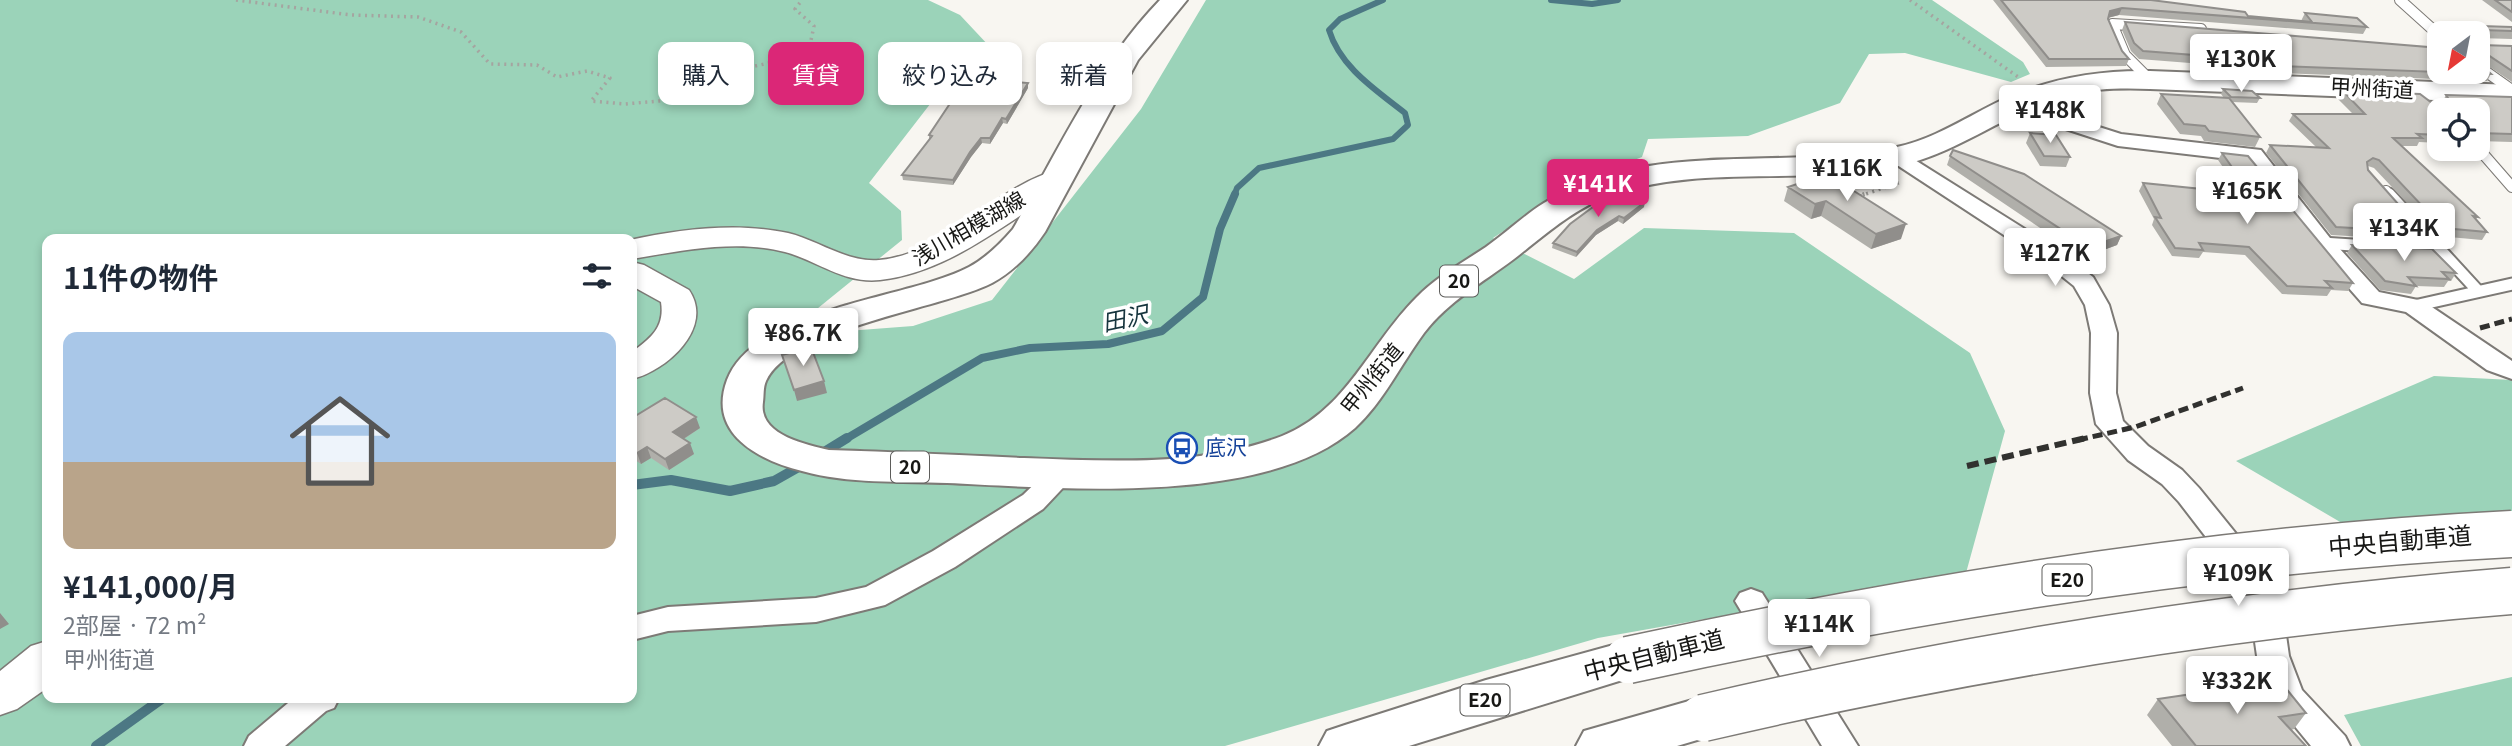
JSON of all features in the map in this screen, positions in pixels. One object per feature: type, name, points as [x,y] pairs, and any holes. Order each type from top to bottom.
[{"type":"highway","name":"甲州街道","points":[[1174,0],[1141,35],[1124,60],[1028,232],[1014,251],[995,266],[946,289],[814,328],[775,349],[760,362],[744,387],[743,414],[747,426],[760,440],[829,464],[1051,473],[1197,472],[1252,460],[1299,444],[1323,432],[1367,392],[1426,308],[1446,290],[1555,210],[1600,186],[1667,172],[1822,166],[1902,167],[2021,95],[2071,85],[2150,80],[2421,97],[2512,92]]},
{"type":"highway","name":"中央自動車道","points":[[1345,746],[1486,700],[1628,660],[1875,610],[2283,552],[2512,534]]},
{"type":"highway","points":[[1602,746],[1703,718],[1926,670],[2131,635],[2333,606],[2512,591]]},
{"type":"main road","name":"浅川相模湖線","points":[[637,248],[701,239],[757,239],[788,243],[853,269],[879,270],[908,265],[932,255],[1021,198],[1058,179]]},
{"type":"main road","points":[[637,275],[677,297],[682,314],[676,331],[656,351],[637,364]]},
{"type":"main road","points":[[0,696],[42,664]]},
{"type":"street","points":[[2021,95],[2118,140],[2253,155],[2322,243],[2371,298],[2414,306],[2496,364],[2512,371]]},
{"type":"street","points":[[1902,167],[2047,253],[2084,282],[2097,305],[2105,333],[2103,393],[2110,424],[2138,453],[2172,477],[2189,495],[2252,575],[2266,607],[2273,656],[2288,697],[2333,746]]},
{"type":"street","points":[[637,627],[668,619],[817,610],[874,597],[944,559],[1033,502],[1051,473]]},
{"type":"street","points":[[1751,601],[1841,746]]},
{"type":"street","points":[[261,746],[312,703]]},
{"type":"lane","points":[[2400,0],[2427,24]]},
{"type":"lane","points":[[2150,80],[2138,71],[2119,46],[2112,24],[2120,22],[2208,29]]},
{"type":"lane","points":[[2490,75],[2512,92]]},
{"type":"lane","points":[[2489,161],[2512,187]]},
{"type":"lane","points":[[2378,183],[2478,291]]},
{"type":"lane","points":[[2322,243],[2375,247]]},
{"type":"lane","points":[[2429,250],[2442,250]]},
{"type":"lane","points":[[2414,306],[2512,285]]},
{"type":"path","points":[[236,0],[351,15],[418,17],[461,32],[490,64],[537,65],[557,77],[587,71],[610,78],[591,101],[625,104],[671,100],[733,71],[791,58],[810,45],[814,26],[795,9],[802,0]]},
{"type":"path","points":[[1910,0],[2021,95]]},
{"type":"path","points":[[1847,201],[1902,167]]},
{"type":"green space","points":[[0,0],[928,0],[960,15],[985,42],[878,42],[878,105],[929,105],[869,183],[901,211],[902,240],[807,317],[834,332],[913,326],[992,300],[1141,109],[1206,0],[1932,0],[2023,62],[2030,74],[2011,82],[1905,53],[1869,54],[1840,103],[1748,136],[1648,139],[1642,157],[1580,181],[1493,238],[1574,279],[1644,228],[1794,233],[1970,353],[2005,431],[1966,573],[1598,638],[1225,746],[0,746]]},
{"type":"green space","points":[[2434,376],[2512,380],[2512,511],[2347,526],[2236,461]]},
{"type":"green space","points":[[2512,677],[2512,746],[2361,746],[2344,715]]},
{"type":"building","points":[[2001,0],[2151,0],[2245,12],[2248,16],[2312,22],[2305,13],[2357,18],[2367,27],[2122,8],[2110,11],[2108,19],[2122,51],[2129,59],[2049,59]]},
{"type":"building","points":[[2495,0],[2512,0],[2512,12]]},
{"type":"building","points":[[2125,22],[2427,47],[2427,72],[2201,63],[2194,55],[2143,51],[2134,43]]},
{"type":"building","points":[[2490,26],[2512,27],[2512,31],[2490,30]]},
{"type":"building","points":[[2490,45],[2512,46],[2512,71],[2490,56]]},
{"type":"building","points":[[1022,83],[1028,83],[1022,93]]},
{"type":"building","points":[[2223,89],[2252,91],[2260,98],[2231,97]]},
{"type":"building","points":[[2343,91],[2420,94],[2427,99],[2427,134],[2417,134],[2422,138],[2393,138],[2478,217],[2473,216],[2487,232],[2443,228],[2379,160],[2373,158],[2367,162],[2368,170],[2423,232],[2336,227],[2270,145],[2329,148],[2293,114],[2365,114]]},
{"type":"building","points":[[2161,94],[2229,98],[2260,137],[2209,131],[2205,126],[2184,124]]},
{"type":"building","points":[[2446,95],[2512,97],[2512,134],[2490,133],[2490,98],[2448,98]]},
{"type":"building","points":[[949,105],[1015,105],[1006,119],[1002,118],[990,138],[981,138],[953,180],[902,175],[932,136],[929,135]]},
{"type":"building","points":[[2030,133],[2056,135],[2070,157],[2044,156]]},
{"type":"building","points":[[1953,150],[2024,174],[2121,236],[2086,248],[2058,232],[2062,230],[1950,156]]},
{"type":"building","points":[[2222,153],[2248,156],[2353,283],[2325,281],[2332,288],[2287,286],[2249,247],[2199,243],[2203,250],[2175,248],[2155,217],[2161,218],[2143,183],[2251,194]]},
{"type":"building","points":[[1827,174],[1906,224],[1876,234],[1826,201],[1815,204],[1788,187]]},
{"type":"building","points":[[1630,188],[1633,190],[1629,194],[1645,202],[1624,218],[1619,216],[1597,230],[1577,252],[1553,243],[1570,224],[1612,193]]},
{"type":"building","points":[[2352,245],[2432,249],[2456,273],[2442,272],[2449,279],[2408,277],[2416,286],[2385,281]]},
{"type":"building","points":[[811,347],[824,381],[794,390],[782,355]]},
{"type":"building","points":[[665,398],[696,417],[673,432],[690,443],[665,459],[647,447],[637,453],[637,415]]},
{"type":"building","points":[[2280,681],[2306,713],[2279,717],[2306,746],[2196,746],[2158,699]]},
{"type":"waterway","name":"田沢","points":[[1234,196],[1237,188],[1259,168],[1393,139],[1408,125],[1405,113],[1350,66],[1341,55],[1329,30],[1340,19],[1383,0]]},
{"type":"waterway","name":"田沢","points":[[1551,0],[1592,4],[1618,0]]},
{"type":"waterway","name":"田沢","points":[[844,440],[982,358],[1030,348],[1108,344],[1162,331],[1203,297],[1220,229],[1235,194]]},
{"type":"waterway","name":"田沢","points":[[821,454],[847,438]]},
{"type":"waterway","name":"田沢","points":[[637,484],[671,480],[730,491],[774,481],[804,464]]},
{"type":"waterway","name":"田沢","points":[[96,746],[156,703]]},
{"type":"railway","points":[[2480,328],[2512,319]]},
{"type":"railway","points":[[2078,440],[2135,427],[2243,388]]},
{"type":"railway","points":[[1967,466],[2086,438]]},
{"type":"place","name":"底沢","points":[[1182,448]]}]
